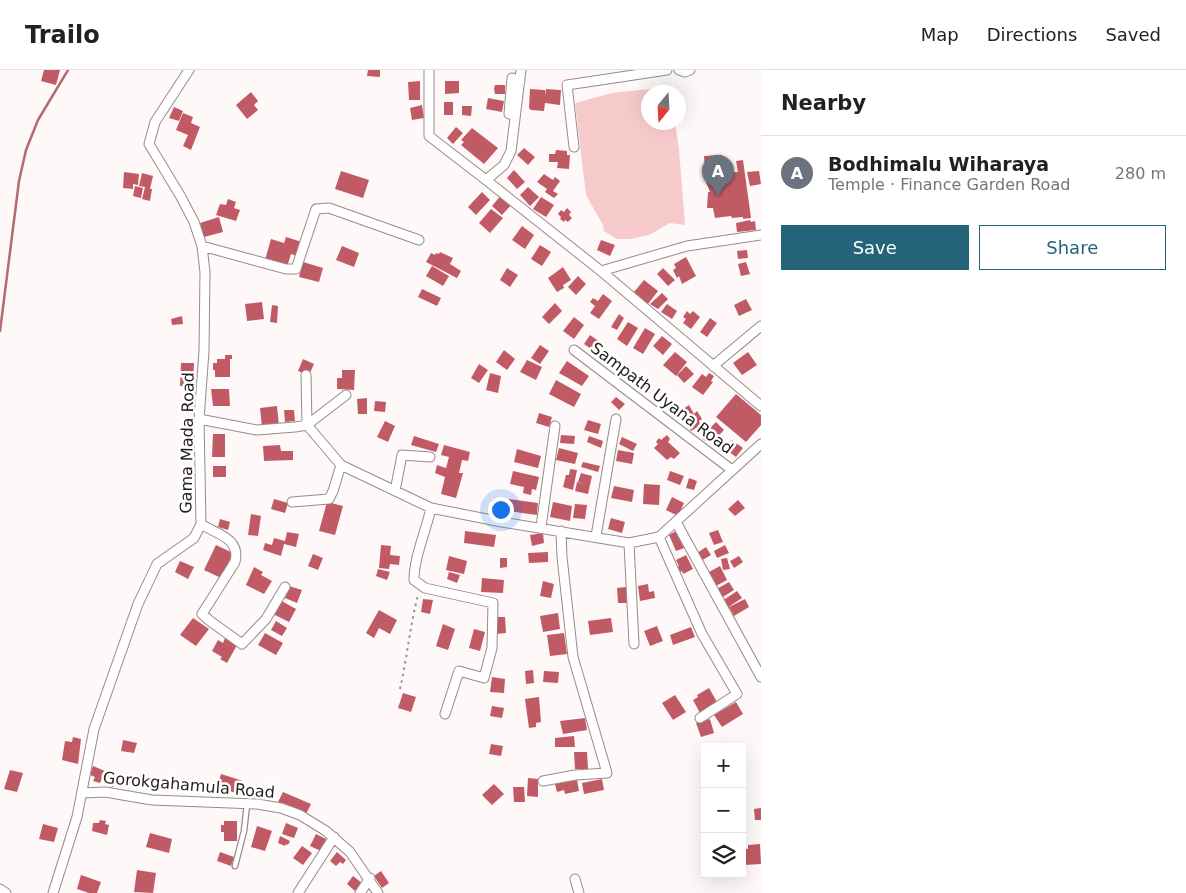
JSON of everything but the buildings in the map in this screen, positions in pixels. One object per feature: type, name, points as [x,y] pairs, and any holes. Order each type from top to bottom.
[{"type":"street","name":"Gama Mada Road","points":[[53,893],[77,817],[94,729],[138,604],[157,564],[194,538],[201,524],[199,419],[204,351],[205,272],[202,246],[194,222],[181,196],[149,144],[155,122],[189,70]]},
{"type":"street","points":[[429,70],[428,136],[602,271],[761,406]]},
{"type":"street","points":[[486,180],[504,164],[511,151],[521,70]]},
{"type":"street","points":[[574,147],[567,85],[667,70]]},
{"type":"street","points":[[679,70],[685,72],[690,70]]},
{"type":"street","points":[[509,114],[512,78],[520,81]]},
{"type":"street","points":[[202,246],[286,269],[296,269],[316,209],[329,208],[419,240]]},
{"type":"street","points":[[602,271],[687,246],[761,235]]},
{"type":"street","points":[[713,366],[761,326]]},
{"type":"street","name":"Sampath Uyana Road","points":[[574,350],[732,470]]},
{"type":"street","points":[[306,375],[307,425],[341,465],[431,508],[629,543],[659,537],[761,444]]},
{"type":"street","points":[[199,419],[257,430],[296,427],[307,425],[346,395]]},
{"type":"street","points":[[596,536],[616,419]]},
{"type":"street","points":[[541,528],[555,426]]},
{"type":"street","points":[[395,491],[402,455],[430,457]]},
{"type":"street","points":[[292,502],[328,498],[333,491],[341,465]]},
{"type":"street","points":[[431,508],[414,571],[414,580],[425,588],[493,604],[492,648],[484,678],[459,671],[446,714]]},
{"type":"street","points":[[676,522],[761,677]]},
{"type":"street","points":[[201,524],[225,536],[235,547],[237,556],[202,614],[210,622],[242,644],[248,640],[266,619],[285,587]]},
{"type":"street","points":[[543,781],[574,775],[607,773],[573,657],[561,531]]},
{"type":"street","points":[[659,537],[702,634],[737,694],[700,718]]},
{"type":"street","points":[[629,543],[634,644]]},
{"type":"street","name":"Gorokgahamula Road","points":[[82,793],[105,792],[152,800],[247,804],[281,808],[300,815],[326,831],[350,852],[370,878],[378,893]]},
{"type":"street","points":[[298,893],[334,838]]},
{"type":"street","points":[[360,893],[370,878]]},
{"type":"street","points":[[575,879],[579,893]]},
{"type":"street","points":[[0,889],[6,893]]},
{"type":"lane","points":[[235,866],[244,831],[247,804]]},
{"type":"path","points":[[400,689],[407,661],[413,614],[421,585]]},
{"type":"shaded area","points":[[641,90],[641,130],[676,130],[685,225],[670,223],[649,235],[630,239],[617,239],[604,231],[603,225],[586,195],[575,103],[612,93]]},
{"type":"waterway","points":[[0,331],[19,181],[26,150],[38,120],[68,70]]},
{"type":"place","name":"Bodhimalu Wiharaya","points":[[718,196]]}]
